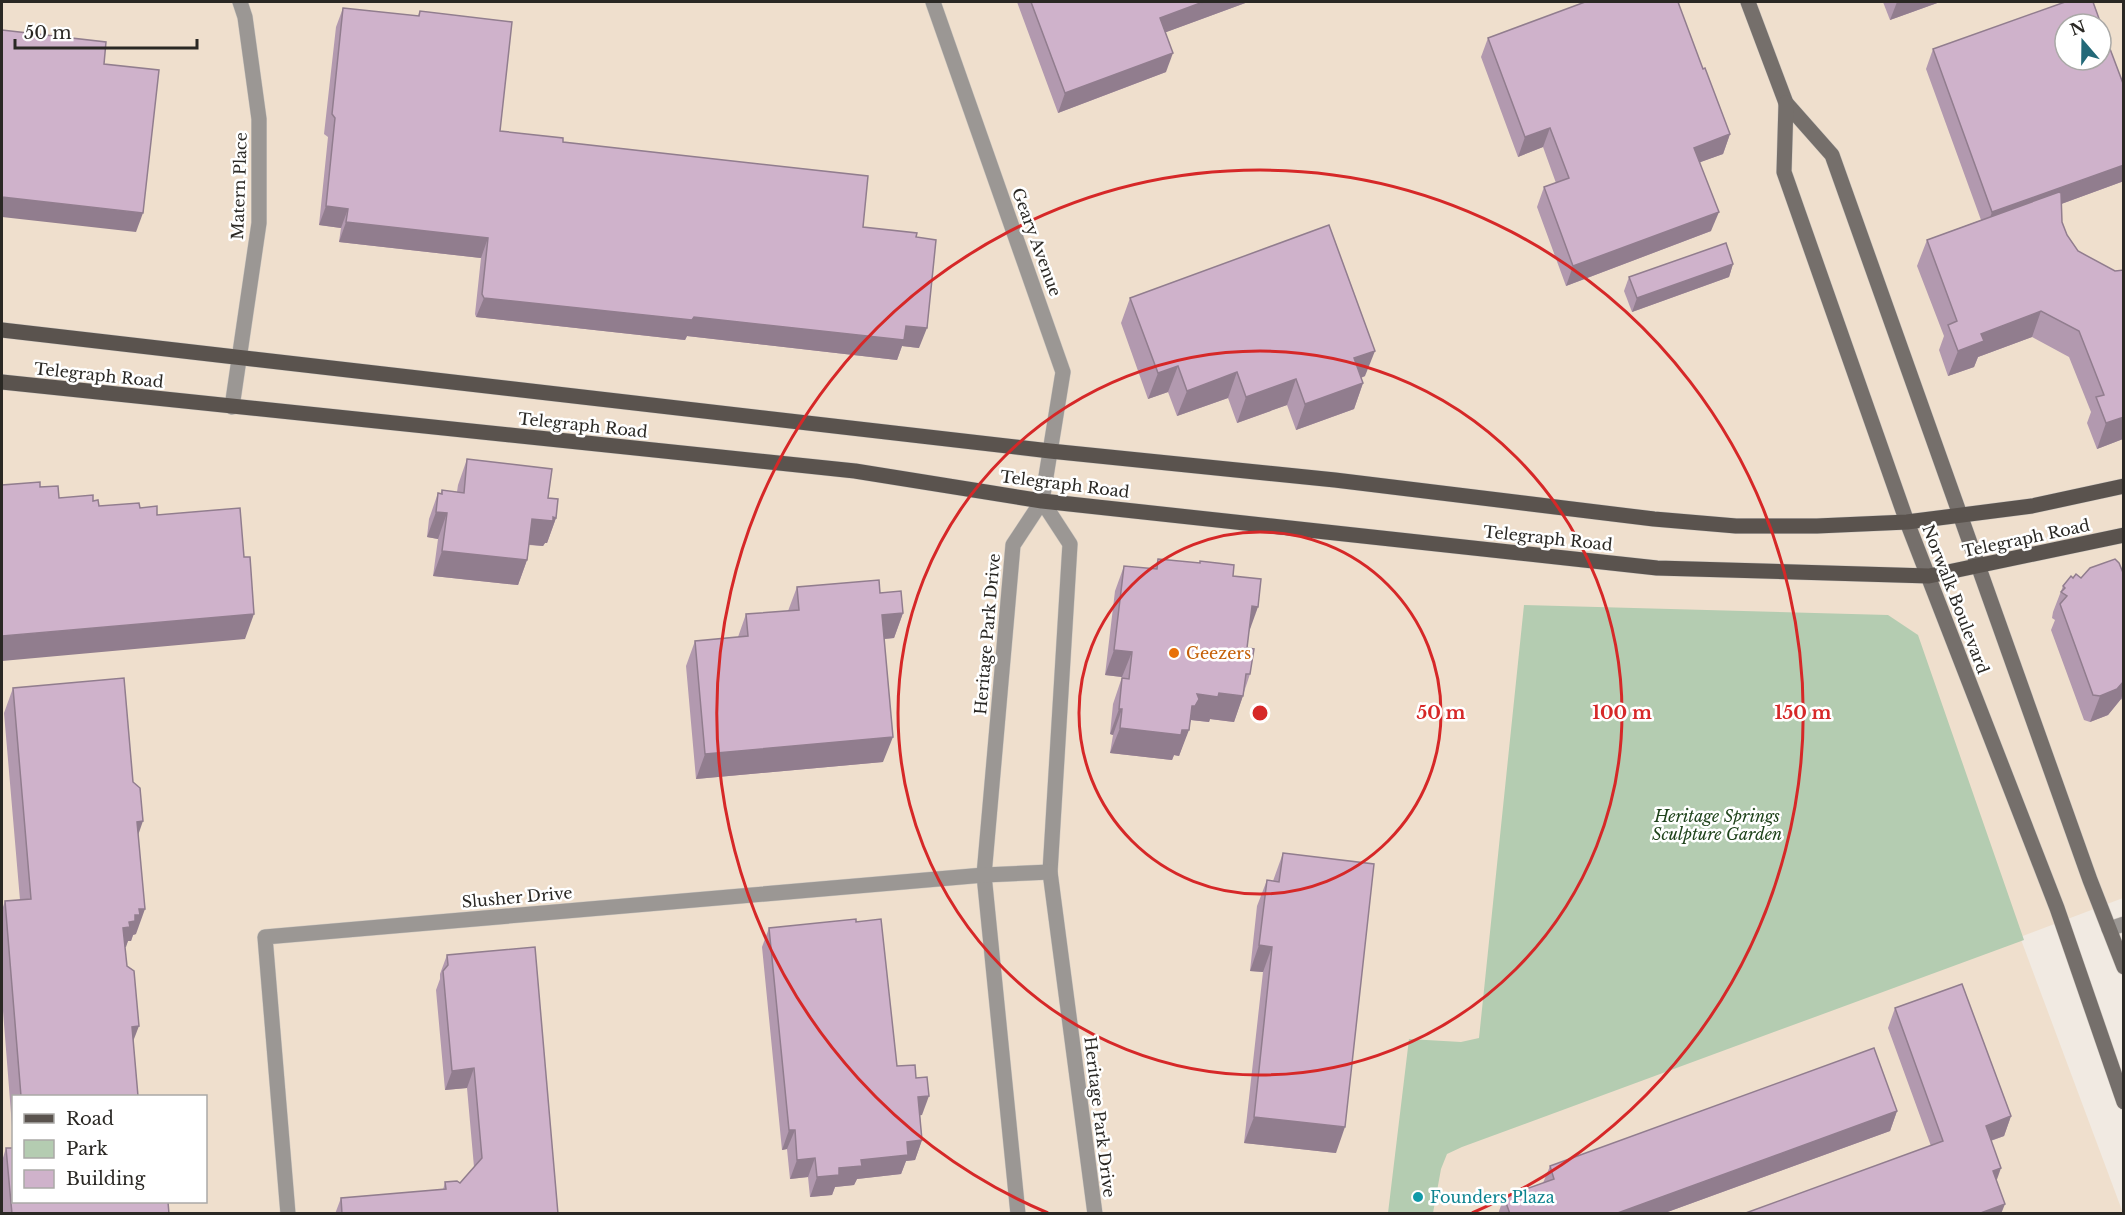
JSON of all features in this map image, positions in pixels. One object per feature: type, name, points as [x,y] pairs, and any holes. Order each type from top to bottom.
[{"type":"main road","name":"Norwalk Boulevard","points":[[1748,2],[1786,103],[1832,155],[2090,880],[2116,926],[2124,967]]},
{"type":"main road","name":"Norwalk Boulevard","points":[[1786,103],[1784,172],[1907,522],[2057,908],[2124,1102]]},
{"type":"main road","name":"Telegraph Road","points":[[2,330],[1050,451],[1335,480],[1654,519],[1736,526],[1817,526],[1907,522],[2032,506],[2124,486]]},
{"type":"main road","name":"Telegraph Road","points":[[2,382],[855,471],[1042,501],[1658,568],[1929,576],[2124,535]]},
{"type":"street","name":"Matern Place","points":[[232,407],[259,223],[259,119],[245,17],[240,2]]},
{"type":"street","name":"Geary Avenue","points":[[933,2],[1064,372],[1042,501]]},
{"type":"street","name":"Heritage Park Drive","points":[[1018,1214],[984,875],[1013,545],[1042,501],[1070,544],[1050,872],[1095,1214]]},
{"type":"street","name":"Slusher Drive","points":[[288,1214],[265,936],[984,875],[1050,872]]},
{"type":"shaded area","points":[[2,2],[2123,2],[2123,898],[2020,937],[2123,1213],[2,1214]]},
{"type":"green space","name":"Heritage Springs Sculpture Garden","points":[[1524,605],[1888,615],[1918,635],[2024,940],[1462,1147],[1447,1154],[1441,1169],[1433,1213],[1388,1213],[1409,1039],[1461,1042],[1479,1038]]},
{"type":"building","points":[[1031,2],[1203,2],[1160,18],[1173,53],[1065,93]]},
{"type":"building","points":[[1585,2],[1678,2],[1730,134],[1694,148],[1719,212],[1573,266],[1544,187],[1569,178],[1550,128],[1525,137],[1488,38]]},
{"type":"building","points":[[2065,2],[2093,2],[2097,12],[2053,12],[2053,72],[2113,72],[2113,57],[2124,86],[2124,165],[1992,212],[1933,49]]},
{"type":"building","points":[[343,8],[419,16],[420,11],[512,22],[500,131],[563,138],[563,142],[868,176],[863,227],[917,233],[916,237],[936,240],[927,328],[906,326],[904,340],[694,317],[692,320],[484,298],[482,294],[488,238],[346,222],[348,209],[326,206],[335,118],[332,114]]},
{"type":"building","points":[[2,30],[106,42],[104,64],[159,70],[143,213],[2,197]]},
{"type":"building","points":[[2061,193],[2062,222],[2067,235],[2078,251],[2115,271],[2124,270],[2124,417],[2106,423],[2096,397],[2104,395],[2079,331],[2041,311],[1981,334],[1984,341],[1958,351],[1948,325],[1957,321],[1927,240]]},
{"type":"building","points":[[1329,225],[1375,351],[1354,358],[1363,383],[1305,404],[1296,379],[1246,397],[1237,372],[1187,391],[1178,366],[1158,373],[1130,298]]},
{"type":"building","points":[[1726,243],[1733,264],[1637,298],[1629,277]]},
{"type":"building","points":[[467,459],[552,469],[548,498],[558,499],[556,518],[553,517],[553,521],[532,519],[527,560],[442,551],[447,513],[436,512],[438,493],[442,494],[442,490],[464,493]]},
{"type":"building","points":[[40,482],[40,487],[58,486],[59,498],[93,495],[93,501],[98,500],[99,506],[139,503],[140,508],[157,506],[157,515],[240,508],[244,557],[250,557],[254,614],[2,636],[2,485]]},
{"type":"building","name":"Geezers","points":[[1158,559],[1234,565],[1233,576],[1261,579],[1258,607],[1252,606],[1247,648],[1254,649],[1250,674],[1246,674],[1243,696],[1219,693],[1218,697],[1197,694],[1199,699],[1195,706],[1192,706],[1189,730],[1182,730],[1181,735],[1120,728],[1122,678],[1129,679],[1132,652],[1114,650],[1124,566],[1157,569]]},
{"type":"building","points":[[2115,559],[2124,575],[2124,681],[2117,689],[2100,696],[2093,695],[2060,604],[2067,596],[2061,592],[2071,576],[2073,578],[2076,574],[2081,578],[2090,568]]},
{"type":"building","points":[[879,580],[880,593],[901,591],[903,613],[882,615],[893,737],[705,754],[695,641],[748,636],[746,614],[799,610],[797,587]]},
{"type":"building","points":[[124,678],[133,782],[140,788],[143,821],[137,822],[145,909],[139,909],[140,915],[135,915],[135,921],[129,922],[130,927],[123,928],[127,966],[134,971],[139,1026],[132,1027],[138,1095],[21,1095],[5,901],[31,899],[13,688]]},
{"type":"building","points":[[1283,853],[1374,864],[1345,1127],[1254,1117],[1272,947],[1259,945],[1267,880],[1279,882]]},
{"type":"building","points":[[856,919],[856,922],[881,919],[897,1066],[915,1065],[916,1078],[927,1077],[929,1096],[918,1097],[922,1140],[907,1142],[908,1155],[861,1160],[862,1166],[839,1168],[839,1175],[817,1177],[815,1158],[797,1160],[795,1130],[789,1130],[769,928]]},
{"type":"building","points":[[535,947],[558,1214],[342,1214],[341,1198],[446,1189],[445,1182],[460,1183],[482,1158],[474,1068],[452,1071],[443,971],[448,965],[447,955]]},
{"type":"building","points":[[1962,984],[2011,1116],[1986,1126],[2001,1168],[1993,1171],[2005,1204],[1978,1214],[1743,1214],[1943,1141],[1895,1008]]},
{"type":"building","points":[[1874,1048],[1897,1111],[1615,1214],[1510,1214],[1504,1197],[1554,1179],[1550,1166]]},
{"type":"building","points":[[6,1148],[12,1148],[12,1203],[168,1203],[169,1214],[12,1214]]},
{"type":"place","name":"Geezers","points":[[1174,653]]},
{"type":"place","name":"Founders Plaza","points":[[1418,1197]]}]
